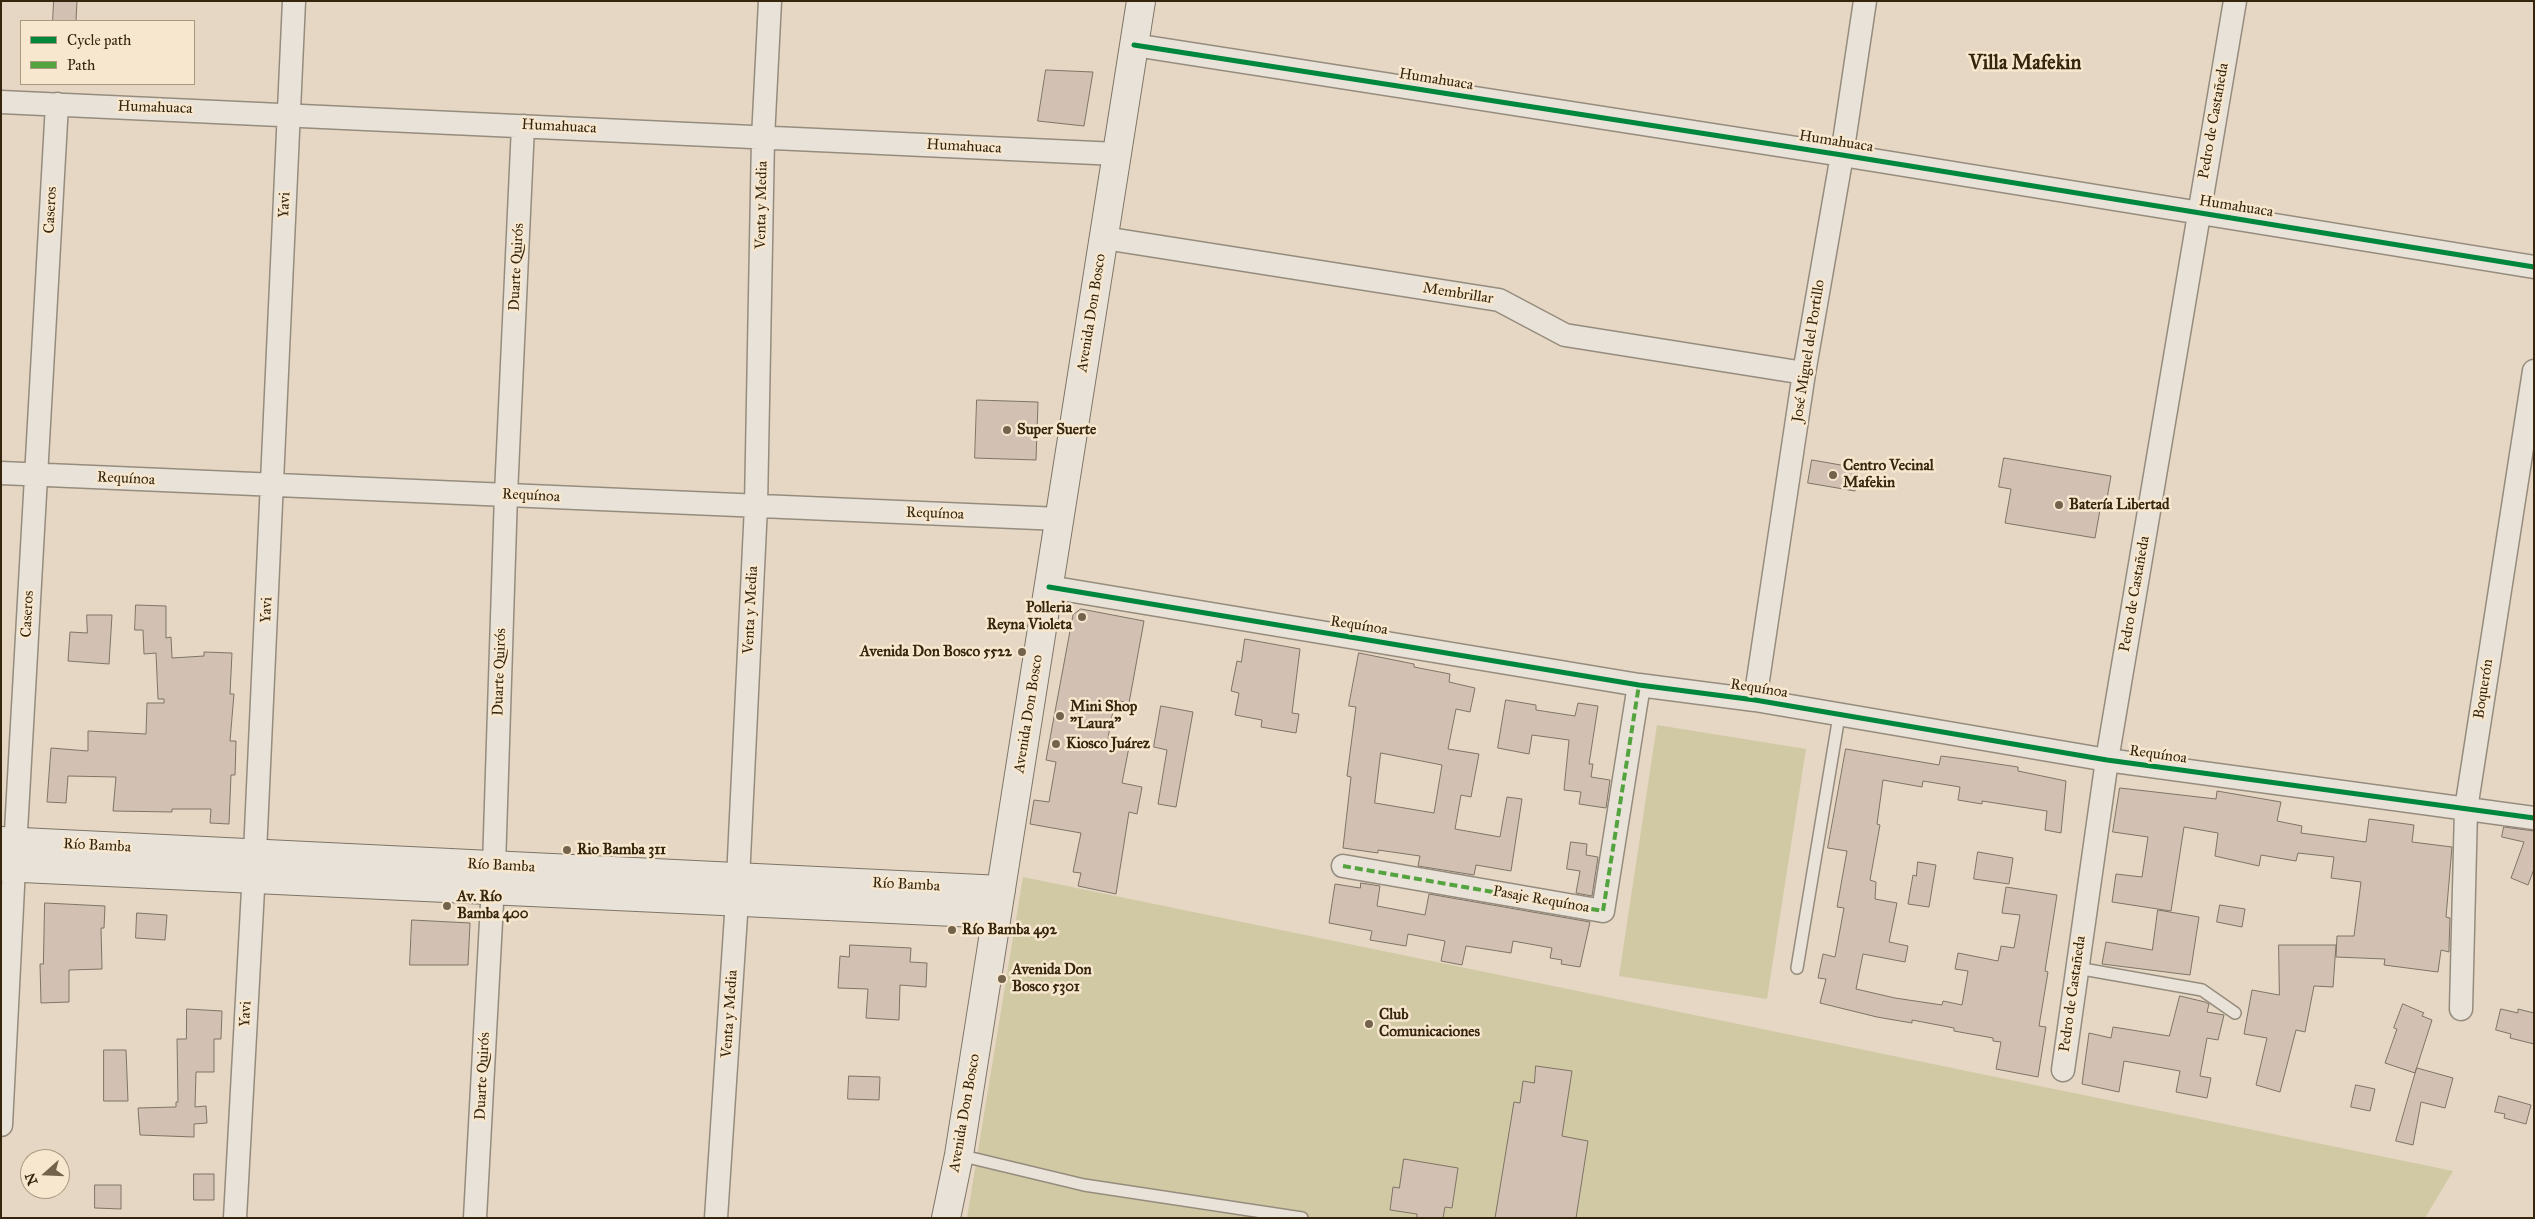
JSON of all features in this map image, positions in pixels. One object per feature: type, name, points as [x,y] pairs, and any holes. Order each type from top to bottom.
[{"type":"main road","name":"Avenida Don Bosco","points":[[946,1218],[959,1155],[1141,1]]},
{"type":"main road","name":"Río Bamba","points":[[8,854],[999,902]]},
{"type":"street","name":"Yavi","points":[[236,1218],[294,1]]},
{"type":"street","name":"Venta y Media","points":[[716,1218],[738,888],[756,506],[763,138],[770,1]]},
{"type":"street","name":"José Miguel del Portillo","points":[[1755,700],[1804,373],[1842,155],[1865,1]]},
{"type":"street","name":"Pedro de Castañeda","points":[[2063,1070],[2107,760],[2235,1]]},
{"type":"street","name":"Humahuaca","points":[[1134,45],[1842,155],[2534,267]]},
{"type":"street","name":"Humahuaca","points":[[1,102],[1117,154]]},
{"type":"street","name":"Caseros","points":[[1,1125],[8,854],[35,474],[57,104]]},
{"type":"street","name":"Duarte Quirós","points":[[475,1218],[494,878],[506,494],[523,126]]},
{"type":"street","name":"Membrillar","points":[[1104,238],[1499,300],[1565,335],[1804,373]]},
{"type":"street","name":"Boquerón","points":[[2461,1009],[2466,809],[2534,371]]},
{"type":"street","name":"Requínoa","points":[[1,473],[1060,519]]},
{"type":"street","name":"Requínoa","points":[[1050,587],[1640,685],[1755,700],[1839,716],[2107,760],[2534,818]]},
{"type":"street","name":"Pasaje Requínoa","points":[[1343,866],[1603,911],[1640,685]]},
{"type":"lane","points":[[1796,968],[1839,716]]},
{"type":"lane","points":[[2077,968],[2202,990],[2235,1013]]},
{"type":"lane","points":[[959,1155],[1084,1185],[1302,1218]]},
{"type":"shaded area","points":[[1657,725],[1806,749],[1767,999],[1619,976]]},
{"type":"shaded area","name":"Club Comunicaciones","points":[[1023,877],[2453,1171],[2425,1218],[967,1218]]},
{"type":"building","points":[[54,1],[77,1],[76,20],[53,20]]},
{"type":"building","points":[[1046,70],[1093,72],[1084,126],[1038,121]]},
{"type":"building","name":"Super Suerte","points":[[977,400],[1038,402],[1036,460],[975,458]]},
{"type":"building","name":"Batería Libertad","points":[[2004,458],[2111,476],[2106,504],[2101,504],[2095,538],[2005,523],[2011,489],[1999,487]]},
{"type":"building","name":"Centro Vecinal Mafekin","points":[[1812,460],[1858,468],[1855,491],[1808,483]]},
{"type":"building","points":[[136,605],[166,606],[166,638],[171,637],[172,658],[204,656],[204,652],[232,653],[230,694],[234,694],[230,741],[236,741],[235,775],[231,775],[229,824],[210,823],[211,809],[172,809],[172,812],[113,811],[116,777],[68,776],[66,803],[47,802],[51,748],[88,751],[88,731],[146,734],[147,703],[164,703],[164,699],[158,699],[156,653],[144,654],[143,630],[135,630]]},
{"type":"building","points":[[1081,609],[1144,621],[1129,703],[1115,700],[1108,738],[1130,742],[1122,783],[1142,787],[1137,814],[1129,812],[1116,894],[1078,886],[1081,873],[1073,872],[1081,833],[1030,824],[1034,800],[1049,802],[1056,762],[1046,760],[1073,615]]},
{"type":"building","points":[[87,615],[112,615],[109,664],[68,661],[70,632],[87,633]]},
{"type":"building","points":[[1245,639],[1300,649],[1292,713],[1299,714],[1296,733],[1261,727],[1262,720],[1235,715],[1239,693],[1231,691],[1237,661],[1241,662]]},
{"type":"building","points":[[1359,653],[1414,664],[1414,667],[1450,674],[1449,682],[1475,688],[1470,712],[1456,709],[1448,749],[1479,754],[1471,797],[1461,795],[1455,829],[1500,837],[1507,797],[1522,799],[1511,871],[1476,865],[1474,875],[1418,866],[1420,856],[1378,850],[1378,853],[1343,848],[1351,777],[1347,776],[1356,707],[1349,706]],"holes":[[[1381,753],[1442,765],[1434,813],[1375,803]]]},
{"type":"building","points":[[1506,700],[1536,705],[1536,710],[1575,716],[1578,703],[1598,706],[1589,764],[1593,764],[1591,777],[1610,780],[1606,808],[1579,804],[1581,792],[1564,790],[1569,740],[1532,735],[1529,754],[1498,748]]},
{"type":"building","points":[[1161,706],[1193,712],[1176,807],[1158,804],[1167,750],[1154,747]]},
{"type":"building","points":[[1846,749],[1939,765],[1941,756],[1964,759],[2018,767],[2018,771],[2066,781],[2061,833],[2045,830],[2047,811],[1982,801],[1982,804],[1958,800],[1960,787],[1923,781],[1922,787],[1883,780],[1877,824],[1880,825],[1870,880],[1876,882],[1875,899],[1897,903],[1889,942],[1908,946],[1905,962],[1863,954],[1856,989],[1895,998],[1942,1005],[1943,1001],[1962,1005],[1968,971],[1955,969],[1958,953],[1998,961],[2001,946],[2014,948],[2020,915],[2002,913],[2006,887],[2057,895],[2045,971],[2048,972],[2039,1026],[2046,1027],[2038,1077],[1996,1069],[2001,1042],[1993,1041],[1993,1038],[1954,1031],[1954,1028],[1912,1020],[1912,1023],[1877,1017],[1820,1003],[1826,979],[1818,978],[1823,954],[1835,957],[1844,908],[1837,907],[1847,851],[1828,848]]},
{"type":"building","points":[[2120,788],[2216,799],[2217,791],[2281,802],[2277,821],[2302,826],[2301,833],[2366,842],[2369,819],[2414,825],[2412,842],[2452,847],[2446,917],[2450,918],[2449,952],[2441,950],[2438,972],[2384,965],[2385,959],[2336,957],[2337,936],[2354,936],[2361,882],[2331,878],[2334,857],[2298,853],[2296,861],[2261,855],[2259,866],[2215,856],[2218,833],[2184,827],[2171,911],[2112,902],[2116,874],[2142,877],[2148,837],[2113,832]]},
{"type":"building","points":[[2504,827],[2534,831],[2534,869],[2528,885],[2511,878],[2524,842],[2502,837]]},
{"type":"building","points":[[1571,842],[1587,844],[1586,855],[1598,857],[1592,896],[1576,893],[1580,871],[1567,869]]},
{"type":"building","points":[[1978,852],[2013,858],[2009,884],[1974,879]]},
{"type":"building","points":[[1918,862],[1936,865],[1929,907],[1908,904],[1913,875],[1916,876]]},
{"type":"building","points":[[1361,883],[1380,886],[1377,906],[1425,915],[1429,894],[1590,922],[1580,967],[1561,964],[1562,960],[1550,958],[1552,948],[1513,941],[1511,953],[1466,946],[1462,965],[1441,961],[1445,941],[1408,934],[1406,946],[1370,940],[1372,931],[1329,923],[1335,884],[1360,888]]},
{"type":"building","points":[[45,903],[105,906],[104,928],[101,928],[102,969],[69,970],[69,1002],[41,1003],[40,964],[43,964]]},
{"type":"building","points":[[2220,905],[2245,909],[2242,927],[2217,922]]},
{"type":"building","points":[[2158,910],[2199,917],[2190,975],[2102,964],[2106,942],[2152,950]]},
{"type":"building","points":[[137,913],[167,915],[165,940],[136,938]]},
{"type":"building","points":[[412,920],[470,923],[468,965],[410,965]]},
{"type":"building","points":[[850,945],[911,948],[910,962],[927,963],[926,987],[900,985],[899,1020],[866,1018],[868,989],[838,988],[840,956],[849,957]]},
{"type":"building","points":[[2279,945],[2336,945],[2333,987],[2314,986],[2305,1032],[2296,1030],[2280,1092],[2256,1085],[2267,1038],[2244,1034],[2252,990],[2279,995]]},
{"type":"building","points":[[2180,996],[2205,1002],[2209,1004],[2207,1012],[2224,1015],[2218,1040],[2207,1038],[2200,1076],[2211,1078],[2207,1098],[2176,1092],[2180,1071],[2124,1061],[2119,1092],[2082,1084],[2089,1033],[2111,1038],[2113,1027],[2169,1036]]},
{"type":"building","points":[[2403,1004],[2424,1013],[2422,1016],[2432,1020],[2415,1073],[2385,1063],[2397,1029],[2394,1028]]},
{"type":"building","points":[[187,1009],[222,1011],[221,1039],[214,1039],[214,1072],[196,1072],[195,1107],[206,1106],[207,1123],[194,1124],[194,1137],[140,1135],[138,1108],[176,1107],[176,1102],[178,1102],[177,1039],[186,1039]]},
{"type":"building","points":[[2501,1009],[2518,1013],[2518,1009],[2534,1013],[2534,1044],[2510,1038],[2511,1034],[2496,1030]]},
{"type":"building","points":[[104,1050],[126,1050],[128,1101],[104,1101]]},
{"type":"building","points":[[1536,1066],[1572,1071],[1562,1136],[1588,1141],[1576,1218],[1495,1218],[1514,1102],[1520,1103],[1523,1081],[1534,1083]]},
{"type":"building","points":[[2417,1068],[2453,1078],[2445,1108],[2421,1102],[2413,1145],[2396,1141]]},
{"type":"building","points":[[849,1076],[880,1077],[879,1100],[848,1099]]},
{"type":"building","points":[[2356,1085],[2375,1089],[2370,1111],[2351,1107]]},
{"type":"building","points":[[2499,1096],[2531,1105],[2526,1124],[2504,1118],[2505,1114],[2495,1112]]},
{"type":"building","points":[[1404,1159],[1458,1168],[1452,1208],[1445,1207],[1443,1218],[1417,1218],[1417,1214],[1390,1210],[1393,1187],[1399,1188]]},
{"type":"building","points":[[194,1174],[214,1174],[214,1200],[194,1200]]},
{"type":"building","points":[[95,1185],[121,1185],[121,1209],[95,1208]]},
{"type":"marked path","points":[[1343,866],[1603,911],[1639,685]]},
{"type":"cycle path","points":[[1134,45],[1842,155],[2534,267]]},
{"type":"cycle path","points":[[1049,587],[1639,685],[1755,700],[2107,760],[2534,818]]},
{"type":"place","name":"Super Suerte","points":[[1007,430]]},
{"type":"place","name":"Centro Vecinal Mafekin","points":[[1833,475]]},
{"type":"place","name":"Batería Libertad","points":[[2059,505]]},
{"type":"place","name":"Polleria Reyna Violeta","points":[[1082,617]]},
{"type":"place","name":"Avenida Don Bosco 5522","points":[[1022,652]]},
{"type":"place","name":"Mini Shop \"Laura\"","points":[[1060,716]]},
{"type":"place","name":"Kiosco Juárez","points":[[1056,744]]},
{"type":"place","name":"Rio Bamba 311","points":[[567,850]]},
{"type":"place","name":"Av. Río Bamba 400","points":[[447,906]]},
{"type":"place","name":"Río Bamba 492","points":[[952,930]]},
{"type":"place","name":"Avenida Don Bosco 5301","points":[[1002,979]]},
{"type":"place","name":"Club Comunicaciones","points":[[1369,1024]]},
{"type":"district","name":"Villa Mafekin","points":[[2025,64]]}]
